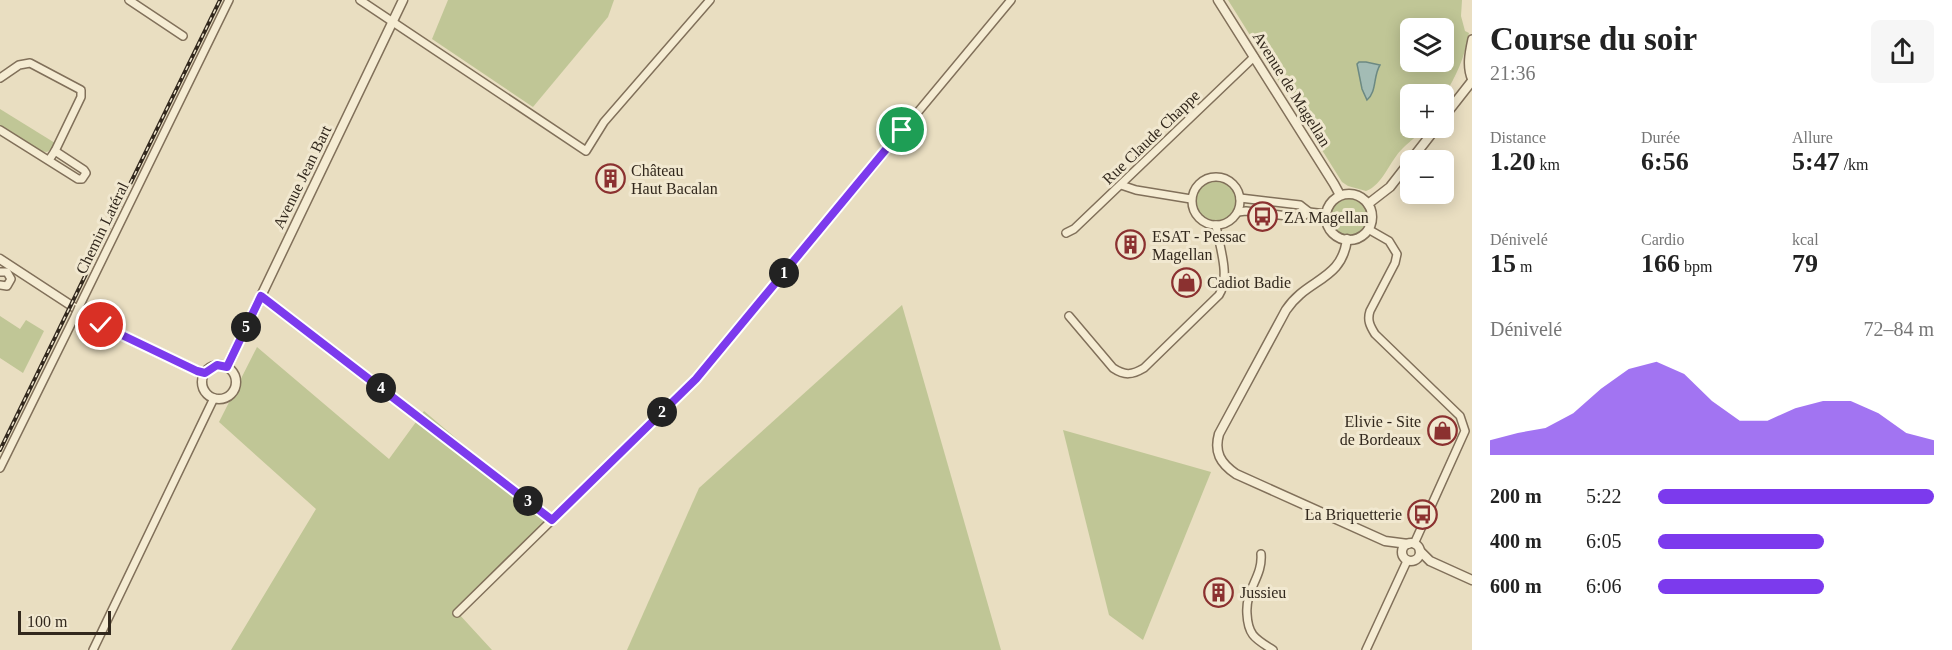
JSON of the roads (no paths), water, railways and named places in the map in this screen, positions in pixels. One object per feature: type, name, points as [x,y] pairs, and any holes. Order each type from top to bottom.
[{"type":"street","points":[[129,0],[183,36]]},
{"type":"street","name":"Chemin Latéral","points":[[0,468],[229,0]]},
{"type":"street","points":[[360,0],[586,151],[604,122],[710,0]]},
{"type":"street","name":"Avenue Jean Bart","points":[[227,367],[403,0]]},
{"type":"street","points":[[458,613],[696,379],[1011,0]]},
{"type":"street","name":"Avenue de Magellan","points":[[1218,0],[1340,195]]},
{"type":"street","points":[[1454,104],[1472,80],[1468,71],[1472,39]]},
{"type":"street","name":"Rue Claude Chappe","points":[[1066,233],[1074,229],[1254,57]]},
{"type":"street","points":[[0,78],[19,64],[30,63],[81,90],[81,97],[49,160]]},
{"type":"street","points":[[0,130],[78,179],[82,179],[85,175],[84,170],[55,151]]},
{"type":"street","points":[[1368,204],[1390,187],[1428,138]]},
{"type":"street","points":[[1238,212],[1240,198],[1237,190],[1230,181],[1218,177],[1207,179],[1197,186],[1191,198],[1195,213],[1204,222],[1215,225],[1226,222],[1238,212],[1302,217],[1309,212]]},
{"type":"street","points":[[1120,185],[1137,190],[1191,198]]},
{"type":"street","points":[[1350,194],[1361,197],[1368,204],[1372,213],[1365,234],[1354,239],[1342,239],[1333,234],[1327,224],[1326,214],[1330,203],[1340,195],[1350,194]]},
{"type":"street","points":[[1240,198],[1300,205],[1309,212],[1326,214]]},
{"type":"street","points":[[1069,316],[1113,368],[1128,375],[1144,368],[1223,290],[1224,276],[1215,225]]},
{"type":"street","points":[[1368,229],[1389,241],[1397,254],[1395,263],[1368,316],[1370,327],[1460,416],[1465,431],[1414,546],[1419,557],[1408,559]]},
{"type":"street","points":[[1347,239],[1344,257],[1339,263],[1329,274],[1297,296],[1286,310],[1219,434],[1217,449],[1222,463],[1236,474],[1385,541],[1408,559],[1430,561]]},
{"type":"street","points":[[0,258],[101,325],[205,373]]},
{"type":"street","points":[[0,272],[7,272],[11,279],[7,286],[0,285]]},
{"type":"street","points":[[261,296],[552,520]]},
{"type":"street","points":[[217,365],[227,367],[236,380],[234,390],[225,398],[210,396],[203,388],[202,378],[205,373],[217,365]]},
{"type":"street","points":[[93,650],[214,398]]},
{"type":"street","points":[[1385,541],[1414,546],[1430,561],[1472,580]]},
{"type":"street","points":[[1408,559],[1402,549],[1414,546]]},
{"type":"street","points":[[1261,554],[1262,566],[1247,599],[1247,625],[1252,636],[1274,650]]},
{"type":"street","points":[[1366,650],[1408,559]]},
{"type":"water","points":[[1359,62],[1380,65],[1372,93],[1367,100],[1362,89],[1357,64]]},
{"type":"railway","points":[[0,450],[220,0]]},
{"type":"place","name":"Château Haut Bacalan","points":[[610,179]]},
{"type":"place","name":"ZA Magellan","points":[[1263,217]]},
{"type":"place","name":"ESAT - Pessac Magellan","points":[[1131,245]]},
{"type":"place","name":"Cadiot Badie","points":[[1186,282]]},
{"type":"place","name":"Elivie - Site de Bordeaux","points":[[1442,430]]},
{"type":"place","name":"La Briquetterie","points":[[1423,514]]},
{"type":"place","name":"Jussieu","points":[[1219,592]]}]
